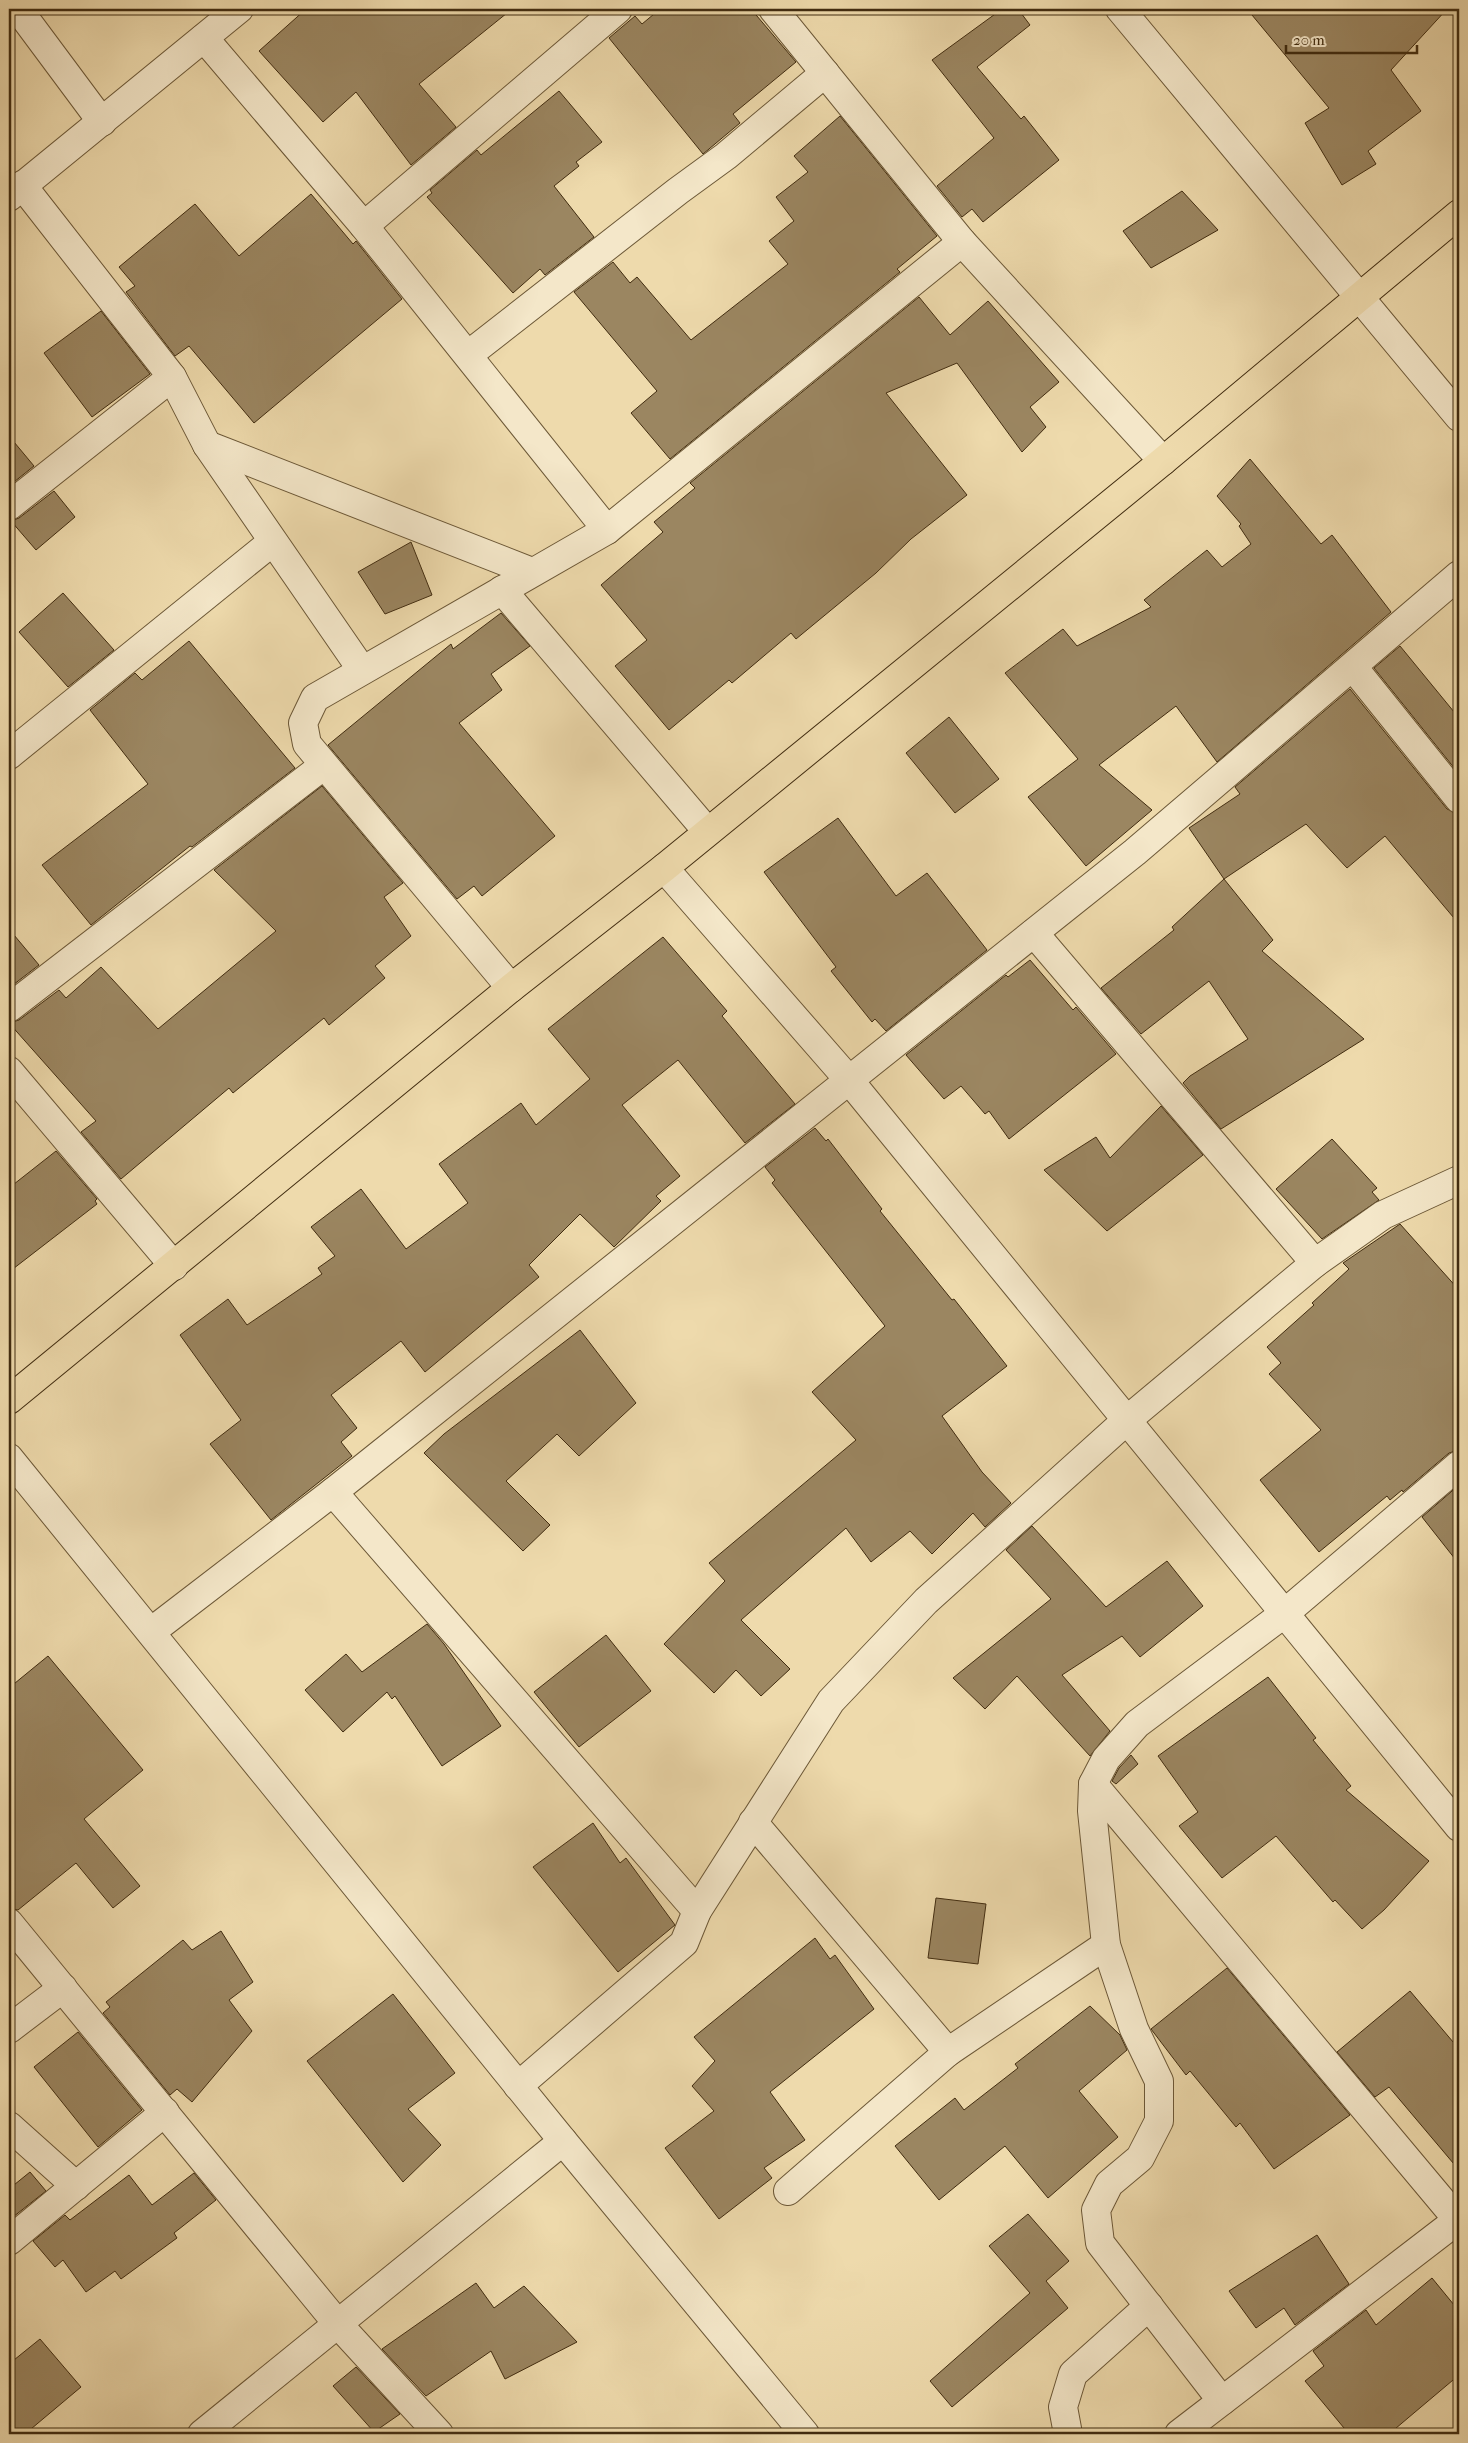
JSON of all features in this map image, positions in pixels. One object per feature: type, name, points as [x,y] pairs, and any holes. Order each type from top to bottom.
[{"type":"main road","points":[[9,1400],[511,988],[664,868],[1163,461],[1358,296],[1459,214]]},
{"type":"street","points":[[18,9],[102,122]]},
{"type":"street","points":[[239,9],[16,191],[172,377],[206,445],[362,670]]},
{"type":"street","points":[[364,226],[618,9]]},
{"type":"street","points":[[773,9],[962,242],[1163,461]]},
{"type":"street","points":[[1120,9],[1459,417]]},
{"type":"street","points":[[204,38],[364,226],[607,530]]},
{"type":"street","points":[[468,355],[678,191],[726,156],[825,73]]},
{"type":"street","points":[[511,988],[307,744],[303,723],[315,698],[607,530],[962,242]]},
{"type":"street","points":[[9,506],[172,377]]},
{"type":"street","points":[[206,445],[532,572]]},
{"type":"street","points":[[9,755],[272,542]]},
{"type":"street","points":[[152,1632],[333,1492],[1135,852],[1459,575]]},
{"type":"street","points":[[502,590],[707,831]]},
{"type":"street","points":[[1353,667],[1459,798]]},
{"type":"street","points":[[9,1008],[324,766]]},
{"type":"street","points":[[664,868],[848,1080],[1459,1827]]},
{"type":"street","points":[[1034,933],[1315,1263]]},
{"type":"street","points":[[9,1071],[174,1266]]},
{"type":"street","points":[[518,2086],[684,1943],[697,1911],[831,1701],[926,1601],[1127,1420],[1315,1263],[1382,1214],[1459,1180]]},
{"type":"street","points":[[9,1458],[152,1632],[518,2086],[804,2434]]},
{"type":"street","points":[[1222,2401],[1100,2243],[1096,2210],[1109,2184],[1140,2158],[1159,2121],[1159,2082],[1134,2029],[1106,1946],[1092,1811],[1093,1784],[1106,1759],[1137,1724],[1284,1614],[1459,1465]]},
{"type":"street","points":[[333,1492],[697,1911]]},
{"type":"street","points":[[1093,1784],[1459,2220],[1222,2401],[1184,2433]]},
{"type":"street","points":[[753,1822],[948,2052]]},
{"type":"street","points":[[9,1923],[337,2323],[439,2434]]},
{"type":"street","points":[[788,2191],[948,2052],[1106,1946]]},
{"type":"street","points":[[9,2029],[63,1988]]},
{"type":"street","points":[[9,2241],[165,2112]]},
{"type":"street","points":[[9,2126],[76,2186]]},
{"type":"street","points":[[202,2434],[563,2141]]},
{"type":"street","points":[[1068,2434],[1063,2407],[1073,2374],[1148,2306]]},
{"type":"building","points":[[306,9],[512,9],[419,84],[456,127],[411,165],[356,92],[323,122],[259,51]]},
{"type":"building","points":[[660,9],[751,9],[796,62],[733,114],[740,123],[703,154],[609,38],[635,16],[642,24]]},
{"type":"building","points":[[1002,9],[1018,9],[1030,25],[977,67],[1021,119],[1024,116],[1059,160],[983,222],[972,209],[962,217],[937,186],[994,138],[932,60]]},
{"type":"building","points":[[1247,9],[1447,9],[1391,70],[1421,111],[1368,151],[1376,164],[1342,185],[1305,123],[1329,108]]},
{"type":"building","points":[[559,91],[602,142],[576,162],[579,166],[554,186],[594,237],[545,275],[540,269],[513,293],[427,197],[432,193],[430,190],[477,150],[481,155]]},
{"type":"building","points":[[840,116],[937,236],[897,269],[900,272],[670,459],[631,413],[657,391],[574,292],[613,262],[630,283],[637,277],[691,340],[788,264],[769,241],[794,221],[776,197],[808,172],[794,156]]},
{"type":"building","points":[[1182,191],[1218,230],[1151,268],[1123,231]]},
{"type":"building","points":[[311,194],[353,244],[356,241],[402,299],[254,423],[189,346],[175,356],[126,292],[135,286],[119,267],[195,204],[239,256]]},
{"type":"building","points":[[919,297],[950,335],[988,301],[1059,382],[1030,407],[1046,427],[1022,452],[957,363],[886,393],[967,495],[911,539],[876,573],[796,639],[791,633],[732,683],[729,680],[669,730],[615,666],[647,640],[601,585],[663,532],[654,522],[695,488],[690,483]]},
{"type":"building","points":[[101,311],[150,374],[92,417],[44,353]]},
{"type":"building","points":[[9,436],[34,466],[9,486]]},
{"type":"building","points":[[1250,459],[1321,544],[1332,535],[1391,612],[1217,762],[1176,706],[1099,765],[1152,810],[1086,866],[1028,797],[1078,759],[1005,673],[1063,629],[1077,646],[1151,607],[1144,600],[1207,550],[1222,567],[1251,544],[1239,526],[1241,524],[1217,496]]},
{"type":"building","points":[[54,491],[75,517],[36,550],[11,521],[19,518]]},
{"type":"building","points":[[411,542],[432,595],[385,614],[358,572]]},
{"type":"building","points":[[63,593],[114,650],[68,687],[19,632]]},
{"type":"building","points":[[501,613],[530,646],[491,674],[502,690],[459,723],[555,836],[482,896],[474,886],[457,899],[328,745],[451,644],[453,649]]},
{"type":"building","points":[[189,641],[295,768],[192,847],[190,846],[91,925],[42,865],[148,784],[90,710],[135,673],[142,680]]},
{"type":"building","points":[[1400,646],[1459,718],[1459,774],[1374,668]]},
{"type":"building","points":[[1350,689],[1447,809],[1459,814],[1459,924],[1385,836],[1347,868],[1306,824],[1224,879],[1189,828],[1240,794],[1235,787]]},
{"type":"building","points":[[949,717],[999,779],[955,813],[906,753]]},
{"type":"building","points":[[322,786],[403,883],[384,897],[411,936],[375,966],[385,978],[329,1025],[324,1018],[233,1093],[229,1088],[121,1179],[81,1132],[96,1121],[9,1023],[19,1020],[59,990],[66,998],[101,967],[158,1029],[276,931],[214,870]]},
{"type":"building","points":[[838,818],[896,896],[927,873],[987,950],[886,1031],[875,1019],[872,1022],[831,971],[836,967],[764,872]]},
{"type":"building","points":[[1224,879],[1273,940],[1262,951],[1364,1039],[1221,1129],[1183,1083],[1190,1076],[1248,1039],[1209,981],[1141,1034],[1101,988],[1174,930],[1172,927]]},
{"type":"building","points":[[9,929],[39,965],[9,988]]},
{"type":"building","points":[[663,937],[727,1011],[722,1016],[795,1104],[745,1143],[678,1060],[622,1105],[680,1176],[656,1196],[661,1201],[614,1247],[580,1214],[529,1265],[539,1277],[425,1372],[401,1341],[331,1395],[357,1428],[341,1442],[352,1456],[271,1520],[210,1444],[241,1420],[180,1335],[228,1299],[247,1325],[322,1274],[318,1268],[335,1256],[311,1227],[361,1189],[406,1249],[468,1203],[439,1164],[521,1103],[536,1125],[590,1079],[548,1029]]},
{"type":"building","points":[[1030,960],[1073,1010],[1076,1007],[1116,1054],[1009,1139],[989,1111],[985,1114],[961,1086],[944,1099],[906,1055],[1006,975],[1008,977]]},
{"type":"building","points":[[1161,1106],[1203,1155],[1107,1231],[1044,1170],[1096,1137],[1110,1158]]},
{"type":"building","points":[[815,1128],[826,1141],[828,1139],[882,1209],[880,1211],[1007,1366],[942,1416],[982,1472],[1011,1503],[985,1527],[973,1513],[932,1554],[910,1531],[871,1562],[846,1528],[741,1620],[790,1669],[761,1696],[736,1670],[714,1693],[664,1644],[725,1581],[709,1563],[856,1440],[812,1392],[885,1326],[772,1183],[775,1180],[765,1167]]},
{"type":"building","points":[[1332,1139],[1377,1188],[1372,1192],[1379,1200],[1322,1239],[1276,1189]]},
{"type":"building","points":[[56,1151],[97,1199],[95,1201],[97,1204],[9,1272],[9,1188]]},
{"type":"building","points":[[1400,1224],[1459,1290],[1459,1450],[1449,1453],[1403,1492],[1402,1490],[1390,1500],[1387,1496],[1319,1552],[1260,1480],[1321,1430],[1269,1374],[1281,1363],[1267,1347],[1314,1305],[1312,1303],[1349,1269],[1343,1263]]},
{"type":"building","points":[[580,1330],[636,1403],[579,1456],[557,1434],[506,1481],[550,1525],[523,1551],[424,1453],[444,1434]]},
{"type":"building","points":[[1459,1485],[1459,1564],[1422,1517]]},
{"type":"building","points":[[1032,1526],[1106,1607],[1167,1561],[1203,1606],[1140,1657],[1122,1636],[1062,1675],[1110,1731],[1090,1756],[1017,1676],[985,1709],[953,1678],[1051,1599],[1006,1550]]},
{"type":"building","points":[[427,1624],[444,1644],[501,1726],[442,1766],[395,1696],[392,1699],[387,1692],[343,1732],[305,1690],[346,1654],[362,1672]]},
{"type":"building","points":[[606,1635],[651,1691],[579,1747],[534,1692]]},
{"type":"building","points":[[48,1656],[143,1770],[84,1819],[140,1886],[113,1908],[76,1863],[18,1910],[9,1908],[9,1688]]},
{"type":"building","points":[[1268,1677],[1316,1738],[1313,1740],[1351,1786],[1346,1790],[1429,1861],[1384,1910],[1362,1929],[1335,1900],[1333,1902],[1276,1836],[1222,1878],[1179,1826],[1198,1812],[1158,1756]]},
{"type":"building","points":[[1131,1755],[1138,1764],[1116,1784],[1112,1781],[1119,1768]]},
{"type":"building","points":[[593,1823],[620,1863],[626,1858],[675,1925],[618,1972],[533,1867]]},
{"type":"building","points":[[936,1898],[986,1904],[978,1964],[928,1958]]},
{"type":"building","points":[[221,1931],[253,1982],[229,2000],[252,2031],[192,2102],[177,2089],[170,2095],[103,2013],[110,2007],[106,2002],[183,1940],[192,1950]]},
{"type":"building","points":[[815,1938],[830,1959],[835,1955],[874,2009],[770,2092],[805,2140],[764,2168],[772,2178],[719,2219],[665,2148],[714,2111],[692,2086],[715,2061],[694,2037]]},
{"type":"building","points":[[1227,1968],[1350,2115],[1274,2169],[1240,2123],[1236,2127],[1190,2071],[1186,2075],[1151,2029]]},
{"type":"building","points":[[1410,1991],[1459,2049],[1459,2170],[1389,2087],[1375,2097],[1337,2052]]},
{"type":"building","points":[[393,1994],[455,2073],[408,2109],[441,2145],[403,2182],[307,2061]]},
{"type":"building","points":[[1090,2006],[1120,2035],[1127,2050],[1079,2091],[1118,2137],[1048,2198],[1005,2146],[939,2200],[895,2146],[955,2098],[964,2110],[1018,2068],[1015,2064]]},
{"type":"building","points":[[78,2032],[142,2110],[98,2147],[34,2067]]},
{"type":"building","points":[[30,2172],[46,2191],[13,2217],[9,2212],[9,2189]]},
{"type":"building","points":[[194,2173],[216,2200],[174,2233],[177,2238],[121,2279],[115,2271],[86,2292],[63,2260],[55,2267],[33,2241],[65,2215],[70,2220],[129,2175],[152,2205]]},
{"type":"building","points":[[1028,2214],[1069,2261],[1046,2281],[1068,2308],[952,2407],[930,2381],[1030,2293],[989,2246]]},
{"type":"building","points":[[1317,2235],[1349,2284],[1295,2325],[1284,2308],[1256,2328],[1229,2291]]},
{"type":"building","points":[[1432,2278],[1459,2311],[1459,2375],[1389,2434],[1349,2434],[1305,2381],[1324,2366],[1313,2351],[1366,2310],[1376,2325]]},
{"type":"building","points":[[476,2283],[494,2308],[524,2286],[577,2342],[505,2379],[491,2351],[426,2396],[382,2349]]},
{"type":"building","points":[[40,2339],[81,2387],[25,2434],[9,2434],[9,2364]]},
{"type":"building","points":[[356,2367],[400,2414],[374,2432],[333,2386]]}]
